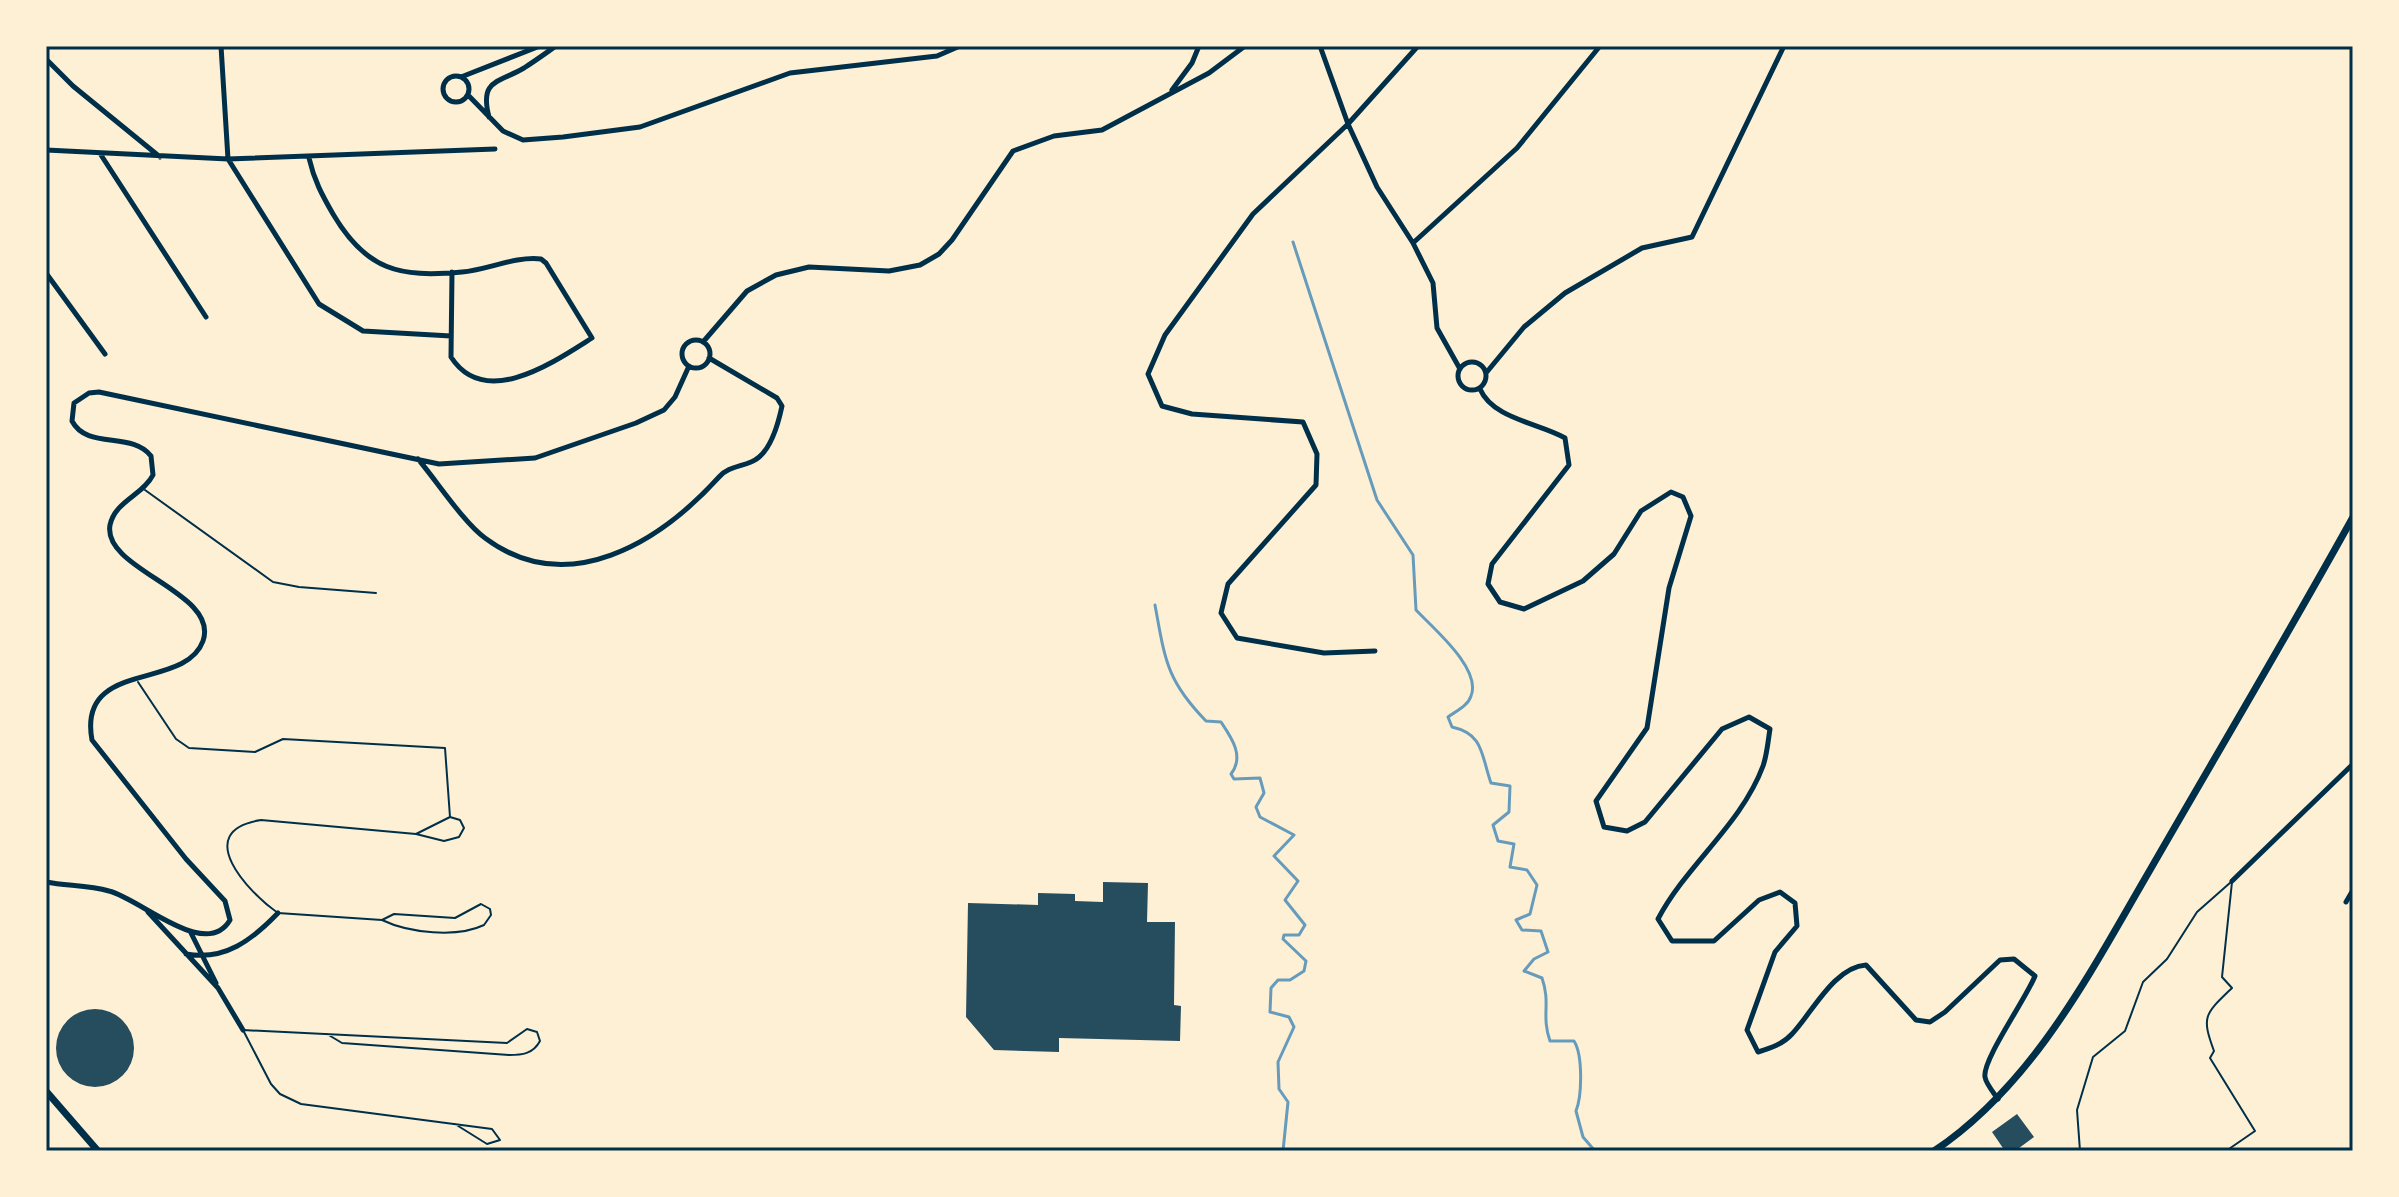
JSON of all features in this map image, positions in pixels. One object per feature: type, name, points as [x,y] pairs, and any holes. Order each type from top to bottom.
[{"type":"main road","points":[[1934,1151],[1998,1100],[2103,953],[2353,517]]},
{"type":"main road","points":[[46,1091],[98,1151]]},
{"type":"street","points":[[221,46],[228,159],[319,304],[363,331],[451,336]]},
{"type":"street","points":[[468,95],[453,102],[443,94],[443,85],[448,78],[461,77],[540,46]]},
{"type":"street","points":[[490,118],[486,96],[495,82],[523,69],[556,46]]},
{"type":"street","points":[[461,77],[467,83],[468,95],[490,118],[503,131],[523,140],[640,127],[790,73],[937,56],[960,46]]},
{"type":"street","points":[[1169,94],[1192,63],[1199,46]]},
{"type":"street","points":[[703,342],[747,291],[776,275],[809,267],[889,271],[920,265],[939,254],[952,240],[1013,151],[1054,136],[1102,130],[1209,73],[1245,46]]},
{"type":"street","points":[[1320,46],[1348,124],[1377,187],[1413,243],[1433,283],[1437,328],[1460,369]]},
{"type":"street","points":[[1375,651],[1324,653],[1237,638],[1221,613],[1228,584],[1316,485],[1317,454],[1303,422],[1192,414],[1162,406],[1148,374],[1165,335],[1253,214],[1348,124],[1418,46]]},
{"type":"street","points":[[1413,243],[1517,148],[1600,46]]},
{"type":"street","points":[[1486,373],[1477,363],[1467,363],[1460,369],[1458,378],[1463,387],[1471,391],[1480,389],[1486,382],[1486,373],[1524,327],[1565,293],[1642,248],[1692,237],[1784,46]]},
{"type":"street","points":[[46,59],[73,86],[161,158]]},
{"type":"street","points":[[47,150],[228,159],[495,149]]},
{"type":"street","points":[[100,154],[206,317]]},
{"type":"street","points":[[309,158],[314,181],[347,238],[372,262],[394,270],[452,272],[541,259],[592,338],[543,369],[513,379],[482,380],[467,376],[451,357],[452,272]]},
{"type":"street","points":[[46,273],[105,354]]},
{"type":"street","points":[[695,340],[703,342],[709,349],[709,358],[703,366],[689,366],[683,357],[685,346],[695,340]]},
{"type":"street","points":[[417,458],[484,538],[531,561],[568,564],[604,560],[640,542],[690,509],[726,470],[755,461],[767,448],[782,406],[777,398],[709,358]]},
{"type":"street","points":[[46,882],[109,891],[190,931],[208,936],[223,930],[230,920],[228,906],[117,776],[92,740],[92,719],[99,700],[113,687],[135,677],[183,662],[200,647],[205,633],[204,624],[194,609],[114,545],[110,527],[113,517],[119,507],[144,489],[153,475],[151,456],[138,446],[83,434],[72,421],[71,411],[81,397],[99,392],[169,404],[452,463],[535,458],[561,451],[664,410],[675,397],[689,366]]},
{"type":"street","points":[[1480,389],[1485,400],[1527,423],[1549,429],[1565,438],[1569,465],[1492,564],[1488,584],[1500,602],[1524,609],[1583,581],[1614,554],[1641,511],[1671,492],[1683,497],[1691,516],[1669,588],[1647,728],[1596,801],[1604,827],[1627,831],[1645,822],[1722,729],[1749,717],[1770,729],[1764,765],[1740,811],[1674,888],[1658,919],[1672,941],[1714,941],[1759,900],[1780,892],[1795,903],[1797,926],[1775,952],[1747,1030],[1758,1052],[1778,1045],[1792,1034],[1818,1001],[1846,973],[1859,965],[1866,965],[1916,1020],[1930,1022],[1945,1012],[2000,960],[2014,959],[2035,976],[2026,1000],[1987,1060],[1985,1078],[1998,1100]]},
{"type":"street","points":[[2232,881],[2353,764]]},
{"type":"street","points":[[2346,902],[2353,890]]},
{"type":"street","points":[[145,908],[218,988]]},
{"type":"street","points":[[186,954],[204,956],[239,946],[278,913]]},
{"type":"street","points":[[190,931],[243,1030]]},
{"type":"lane","points":[[144,489],[273,582],[376,593]]},
{"type":"lane","points":[[135,677],[176,739],[189,748],[255,752],[283,739],[445,748],[450,817]]},
{"type":"lane","points":[[382,920],[394,914],[455,918],[481,904],[490,909],[491,915],[484,925],[467,932],[395,926],[382,920],[278,913],[234,870],[228,846],[239,827],[261,820],[416,834],[444,841],[454,840],[464,828],[460,820],[450,817],[416,834]]},
{"type":"lane","points":[[2080,1151],[2077,1110],[2093,1057],[2125,1031],[2143,982],[2167,959],[2197,912],[2232,881]]},
{"type":"lane","points":[[2226,1151],[2255,1131],[2210,1058],[2214,1051],[2205,1026],[2208,1011],[2232,988],[2222,977],[2232,881]]},
{"type":"lane","points":[[243,1030],[327,1034],[507,1043],[532,1028],[540,1041],[523,1055],[509,1055],[342,1043],[327,1034]]},
{"type":"lane","points":[[243,1030],[271,1084],[280,1094],[301,1104],[455,1124],[492,1129],[500,1140],[487,1144],[455,1124]]},
{"type":"building","points":[[1103,882],[1148,883],[1147,922],[1175,922],[1174,1005],[1181,1006],[1180,1041],[1059,1038],[1059,1052],[994,1050],[966,1017],[968,903],[1038,905],[1038,893],[1075,894],[1075,901],[1103,902]]},
{"type":"building","points":[[95,1009],[110,1012],[122,1021],[131,1033],[134,1048],[131,1063],[122,1075],[110,1084],[95,1087],[80,1084],[68,1075],[59,1063],[56,1048],[59,1033],[68,1021],[80,1012]]},
{"type":"building","points":[[2017,1114],[2034,1137],[2015,1151],[2005,1151],[1992,1132]]},
{"type":"waterway","points":[[1293,242],[1377,500],[1413,555],[1416,610],[1444,638],[1470,674],[1473,685],[1469,700],[1448,717],[1452,727],[1476,740],[1491,783],[1510,786],[1509,812],[1493,825],[1498,841],[1514,844],[1510,867],[1527,870],[1537,885],[1530,914],[1516,920],[1522,930],[1541,931],[1548,952],[1534,959],[1524,971],[1542,978],[1550,1041],[1574,1041],[1577,1047],[1581,1076],[1576,1111],[1583,1137],[1595,1151]]},
{"type":"waterway","points":[[1155,605],[1165,655],[1175,681],[1206,721],[1221,722],[1232,740],[1237,754],[1231,774],[1234,779],[1260,778],[1264,793],[1256,807],[1260,817],[1294,835],[1274,856],[1298,881],[1285,900],[1305,925],[1299,935],[1284,935],[1283,939],[1306,961],[1304,971],[1290,980],[1278,980],[1271,988],[1270,1012],[1289,1017],[1294,1027],[1278,1062],[1279,1089],[1288,1102],[1283,1151]]}]
